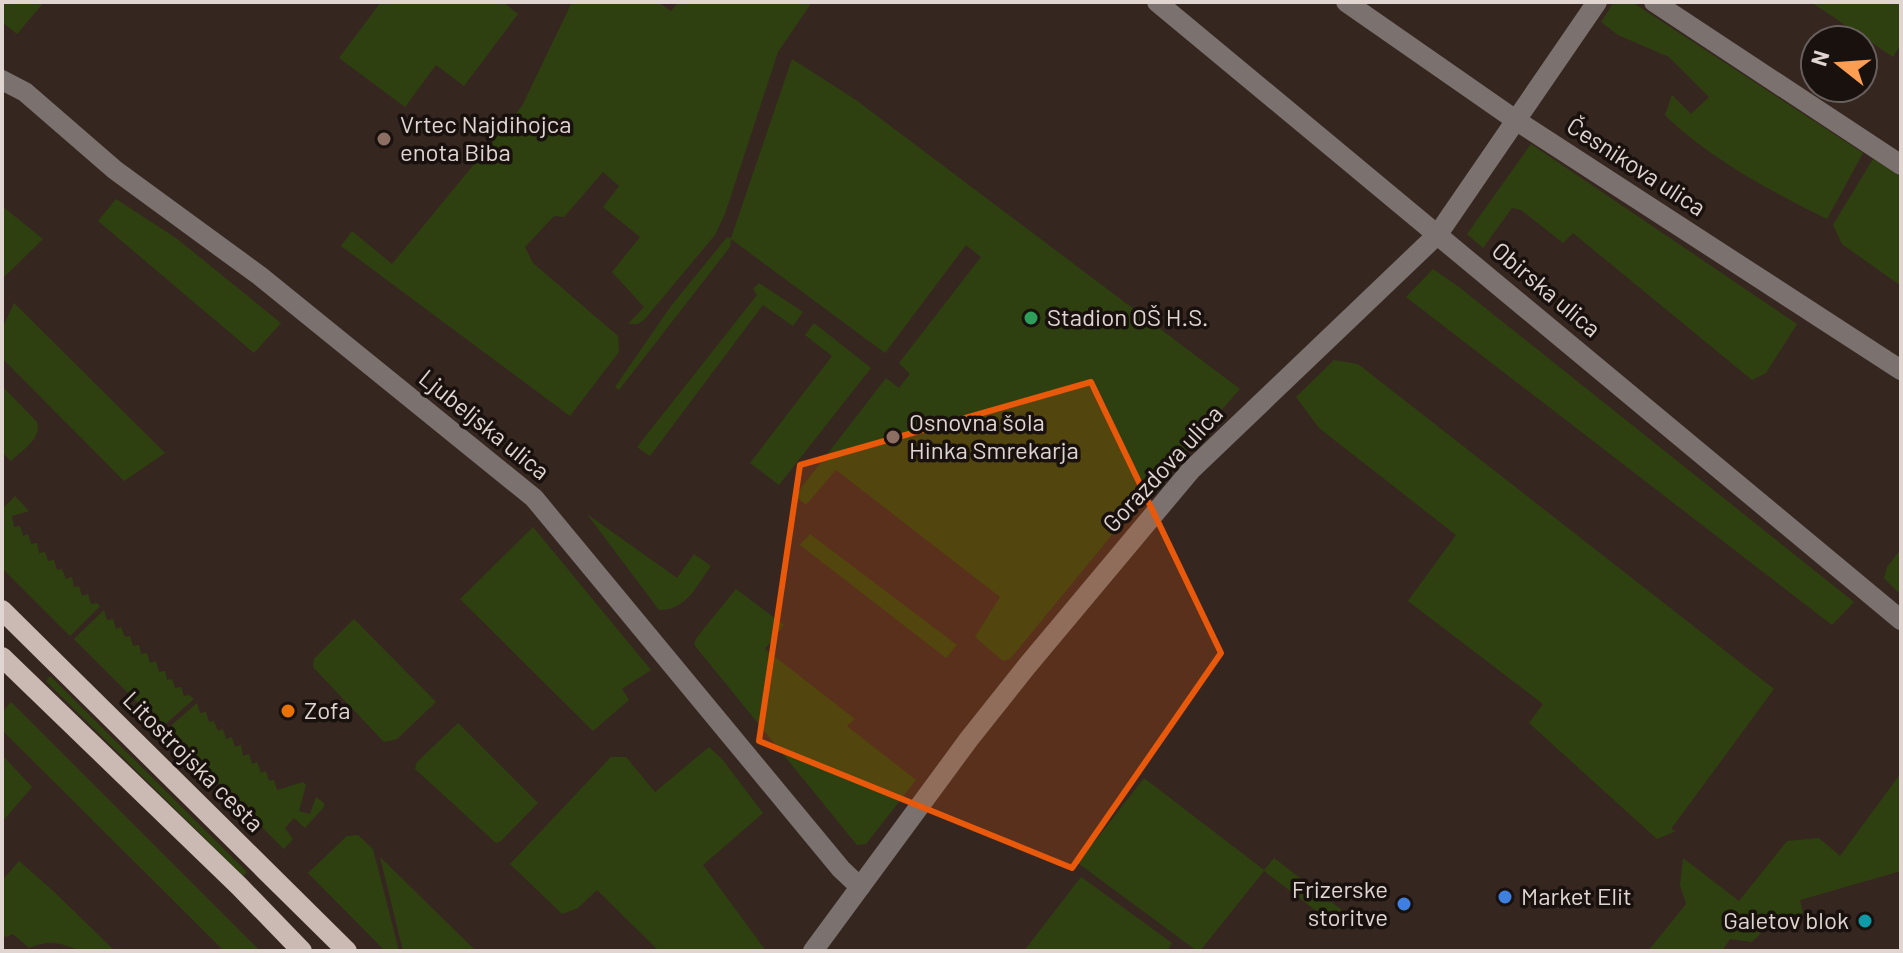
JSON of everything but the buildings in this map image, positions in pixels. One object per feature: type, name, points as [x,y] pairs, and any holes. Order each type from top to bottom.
[{"type":"main road","name":"Litostrojska cesta","points":[[2,610],[347,951]]},
{"type":"main road","points":[[2,657],[302,951]]},
{"type":"street","name":"Obirska ulica","points":[[1157,2],[1901,620]]},
{"type":"street","name":"Česnikova ulica","points":[[1346,2],[1517,121],[1901,370]]},
{"type":"street","name":"Gorazdova ulica","points":[[813,951],[1027,666],[1191,470],[1438,234],[1597,2]]},
{"type":"street","points":[[1654,2],[1901,165]]},
{"type":"street","name":"Ljubeljska ulica","points":[[2,80],[25,92],[115,170],[260,276],[534,498],[841,869],[860,887]]},
{"type":"highlighted area","points":[[1091,382],[1221,653],[1072,868],[759,741],[800,465]]},
{"type":"green space","points":[[2,2],[44,2],[17,34],[2,22]]},
{"type":"green space","points":[[381,2],[503,2],[518,14],[464,86],[436,65],[405,107],[339,58]]},
{"type":"green space","points":[[572,2],[658,2],[671,11],[678,2],[812,2],[778,52],[725,214],[715,235],[644,320],[638,324],[628,324],[644,307],[612,272],[640,237],[603,207],[619,186],[603,172],[564,217],[554,216],[525,247],[533,263],[618,336],[619,352],[570,416],[341,246],[352,231],[392,264],[522,106]]},
{"type":"green space","points":[[1614,2],[1632,2],[1863,153],[1827,219],[1721,160],[1665,115],[1672,95],[1691,114],[1709,97],[1669,57],[1618,35],[1601,22]]},
{"type":"green space","points":[[1811,2],[1901,2],[1901,44],[1893,57],[1879,48],[1879,24],[1844,24]]},
{"type":"green space","points":[[792,59],[856,100],[1240,389],[1111,536],[1010,659],[1003,661],[975,637],[1000,597],[836,470],[806,505],[795,496],[886,378],[899,388],[910,374],[899,363],[981,257],[966,245],[885,353],[731,239],[730,247],[619,390],[615,387],[671,306],[727,237],[731,238]]},
{"type":"green space","points":[[1531,144],[1797,324],[1766,373],[1752,380],[1573,233],[1563,243],[1521,210],[1512,208],[1483,248],[1467,234]]},
{"type":"green space","points":[[1873,159],[1901,177],[1901,286],[1842,244],[1833,225]]},
{"type":"green space","points":[[116,199],[176,238],[281,323],[254,353],[98,221]]},
{"type":"green space","points":[[2,206],[43,239],[2,279]]},
{"type":"green space","points":[[1433,269],[1854,602],[1832,625],[1406,297]]},
{"type":"green space","points":[[759,283],[803,312],[793,326],[763,305],[650,456],[637,447],[757,295],[753,289]]},
{"type":"green space","points":[[14,303],[165,453],[124,481],[2,358],[2,329]]},
{"type":"green space","points":[[814,323],[871,368],[779,485],[750,463],[832,356],[805,335]]},
{"type":"green space","points":[[1334,360],[1358,364],[1774,689],[1671,829],[1676,831],[1657,839],[1529,723],[1543,704],[1408,601],[1456,535],[1319,428],[1296,397]]},
{"type":"green space","points":[[2,386],[37,422],[38,428],[30,444],[11,461],[2,452]]},
{"type":"green space","points":[[15,496],[29,511],[12,516],[14,527],[20,526],[23,536],[28,534],[31,544],[37,543],[39,553],[45,552],[48,561],[54,560],[57,570],[62,569],[66,579],[72,577],[74,587],[79,586],[82,596],[88,594],[91,604],[100,606],[70,636],[2,568],[2,509]]},
{"type":"green space","points":[[587,514],[677,578],[694,554],[711,566],[684,601],[669,609],[659,610]]},
{"type":"green space","points":[[533,527],[651,670],[622,689],[629,700],[593,731],[460,599]]},
{"type":"green space","points":[[810,534],[957,645],[946,658],[800,545]]},
{"type":"green space","points":[[1901,549],[1901,595],[1884,578],[1887,567]]},
{"type":"green space","points":[[736,589],[784,625],[765,649],[855,719],[847,726],[916,780],[866,844],[857,845],[694,644]]},
{"type":"green space","points":[[104,610],[107,620],[113,619],[116,629],[121,627],[125,637],[130,636],[133,646],[139,645],[141,654],[147,653],[150,663],[156,661],[159,672],[165,671],[167,680],[172,679],[175,688],[181,687],[184,696],[194,699],[162,727],[74,639]]},
{"type":"green space","points":[[354,619],[436,702],[397,739],[384,742],[313,667],[314,659]]},
{"type":"green space","points":[[50,676],[247,872],[243,876],[46,681]]},
{"type":"green space","points":[[11,702],[260,951],[224,951],[2,730],[2,712]]},
{"type":"green space","points":[[197,703],[200,713],[206,712],[209,722],[214,721],[218,731],[223,729],[226,739],[232,737],[235,747],[241,745],[243,756],[249,754],[252,764],[257,762],[261,773],[266,771],[269,781],[274,780],[277,790],[303,782],[306,785],[299,811],[310,814],[316,797],[324,803],[324,807],[305,828],[294,818],[285,828],[293,839],[284,849],[165,731]]},
{"type":"green space","points":[[458,723],[538,803],[496,843],[415,769],[417,762]]},
{"type":"green space","points":[[709,747],[722,759],[763,813],[703,865],[766,951],[659,951],[597,890],[578,908],[562,914],[510,864],[611,757],[626,757],[655,792]]},
{"type":"green space","points":[[2,755],[32,787],[2,822]]},
{"type":"green space","points":[[1901,773],[1901,871],[1800,900],[1803,913],[1776,918],[1752,942],[1730,939],[1722,951],[1648,951],[1686,904],[1680,885],[1683,858],[1739,901],[1787,841],[1819,838],[1840,856]]},
{"type":"green space","points":[[1144,778],[1264,870],[1274,858],[1343,911],[1332,923],[1264,871],[1197,951],[1078,863]]},
{"type":"green space","points":[[358,835],[373,849],[399,951],[385,951],[308,873],[347,836]]},
{"type":"green space","points":[[380,857],[476,951],[403,951]]},
{"type":"green space","points":[[19,861],[115,951],[93,952],[50,943],[29,948],[13,934],[6,937],[2,934],[2,881]]},
{"type":"green space","points":[[1081,877],[1172,943],[1167,951],[1024,951]]},
{"type":"place","name":"Vrtec Najdihojca enota Biba","points":[[384,139]]},
{"type":"place","name":"Stadion OŠ H.S.","points":[[1031,318]]},
{"type":"place","name":"Osnovna šola Hinka Smrekarja","points":[[893,437]]},
{"type":"place","name":"Zofa","points":[[288,711]]},
{"type":"place","name":"Market Elit","points":[[1505,897]]},
{"type":"place","name":"Frizerske storitve","points":[[1404,904]]},
{"type":"place","name":"Galetov blok","points":[[1865,921]]}]
